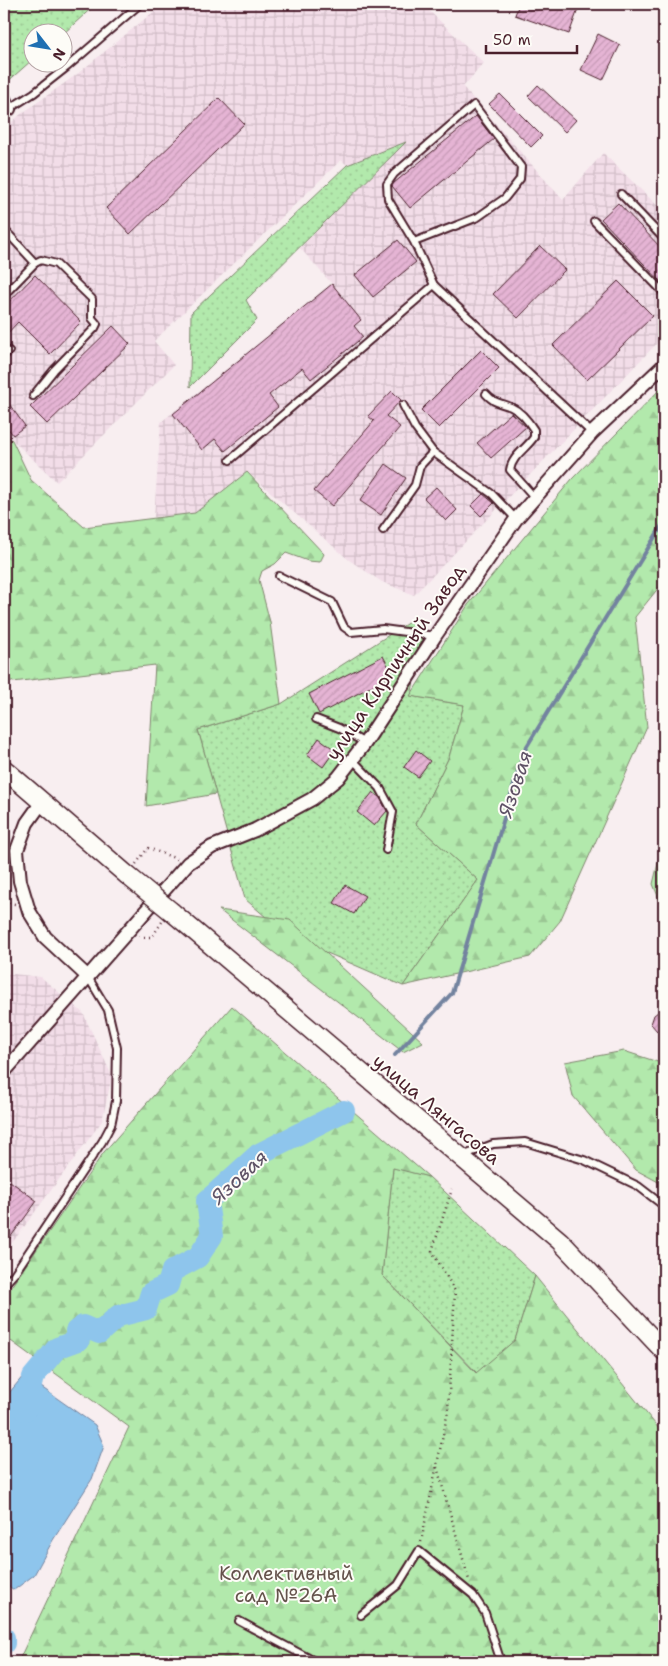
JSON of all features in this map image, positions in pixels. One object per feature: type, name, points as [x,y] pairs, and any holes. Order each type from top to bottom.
[{"type":"main road","name":"улица Лянгасова","points":[[4,769],[42,802],[132,870],[167,917],[560,1241],[664,1350]]},
{"type":"street","name":"улица Кирпичный Завод","points":[[4,1072],[188,863],[212,847],[255,830],[312,799],[338,778],[365,743],[434,636],[516,519],[592,433],[664,365]]},
{"type":"street","points":[[42,802],[27,823],[17,850],[20,881],[29,911],[45,937],[88,977]]},
{"type":"lane","points":[[5,107],[34,93],[67,68],[140,4]]},
{"type":"lane","points":[[414,242],[478,217],[505,198],[520,179],[521,166],[474,105],[394,174],[387,184],[388,199],[414,242],[434,285],[592,433]]},
{"type":"lane","points":[[621,194],[664,239]]},
{"type":"lane","points":[[594,220],[664,293]]},
{"type":"lane","points":[[4,230],[35,263]]},
{"type":"lane","points":[[4,295],[35,263],[41,260],[56,264],[92,299],[92,318],[97,324],[95,328],[54,370],[33,396]]},
{"type":"lane","points":[[230,460],[434,285]]},
{"type":"lane","points":[[4,356],[9,351]]},
{"type":"lane","points":[[486,394],[496,403],[512,407],[518,411],[534,430],[534,438],[514,459],[510,470],[535,498]]},
{"type":"lane","points":[[403,405],[415,428],[433,452],[492,494],[516,519]]},
{"type":"lane","points":[[383,530],[415,485],[420,466],[433,452]]},
{"type":"lane","points":[[279,576],[332,602],[344,627],[351,632],[382,629],[434,636]]},
{"type":"lane","points":[[316,719],[339,728],[365,743]]},
{"type":"lane","points":[[352,760],[380,788],[393,812],[386,850]]},
{"type":"lane","points":[[4,1285],[14,1274],[102,1142],[111,1125],[116,1101],[117,1048],[108,1010],[88,977]]},
{"type":"lane","points":[[460,1157],[493,1144],[525,1142],[584,1160],[638,1186],[664,1206]]},
{"type":"lane","points":[[361,1615],[398,1585],[419,1550],[473,1595],[485,1613],[502,1662]]},
{"type":"lane","points":[[239,1621],[316,1662]]},
{"type":"path","points":[[132,870],[148,848],[188,863]]},
{"type":"path","points":[[124,936],[152,937],[167,917]]},
{"type":"path","points":[[419,1550],[448,1411],[456,1291],[432,1251],[452,1189]]},
{"type":"path","points":[[436,1466],[473,1595]]},
{"type":"shaded area","points":[[163,4],[422,4],[484,63],[463,87],[563,200],[603,153],[664,212],[664,336],[414,595],[382,582],[349,560],[247,472],[195,513],[154,517],[161,422],[332,284],[300,248],[404,143],[347,165],[341,160],[154,341],[174,365],[57,482],[4,432],[4,129],[21,114],[76,75]]},
{"type":"shaded area","points":[[4,973],[41,977],[83,1013],[112,1076],[102,1121],[4,1254]]},
{"type":"green space","points":[[4,4],[96,4],[72,26],[72,22],[22,22],[22,69],[5,84]]},
{"type":"green space","points":[[406,142],[246,300],[257,320],[190,387],[191,313],[347,165]]},
{"type":"green space","points":[[664,385],[664,581],[635,617],[647,727],[560,921],[530,957],[403,986],[478,880],[416,824],[449,757],[464,705],[410,696],[468,605],[572,479]]},
{"type":"green space","points":[[4,432],[12,440],[31,480],[84,527],[195,513],[247,472],[324,554],[320,562],[308,561],[286,553],[275,564],[262,571],[259,580],[270,622],[281,704],[198,730],[216,794],[146,806],[155,665],[13,682],[4,677]]},
{"type":"green space","points":[[417,617],[423,638],[411,696],[464,705],[449,757],[416,824],[478,880],[403,986],[288,936],[245,899],[198,730],[281,704]]},
{"type":"green space","points":[[664,839],[664,911],[653,884]]},
{"type":"green space","points":[[219,910],[290,920],[423,1042],[403,1052]]},
{"type":"green space","name":"Коллективный сад №26А","points":[[232,1006],[429,1177],[393,1168],[382,1275],[476,1373],[515,1340],[535,1276],[664,1435],[664,1662],[18,1662],[129,1427],[4,1336],[4,1297],[104,1152]]},
{"type":"green space","points":[[624,1051],[664,1064],[664,1185],[636,1170],[573,1096],[565,1062]]},
{"type":"green space","points":[[393,1167],[429,1177],[535,1276],[515,1340],[477,1373],[382,1275]]},
{"type":"water","points":[[24,1375],[95,1425],[104,1446],[92,1479],[53,1540],[34,1575],[14,1590],[4,1583],[4,1399]]},
{"type":"building","points":[[519,4],[580,4],[569,34],[515,15]]},
{"type":"building","points":[[598,34],[620,45],[603,80],[581,70]]},
{"type":"building","points":[[538,85],[576,120],[565,132],[528,96]]},
{"type":"building","points":[[500,94],[542,136],[531,147],[489,104]]},
{"type":"building","points":[[219,98],[244,124],[130,234],[106,208]]},
{"type":"building","points":[[476,116],[494,139],[410,208],[392,186],[394,183]]},
{"type":"building","points":[[618,203],[664,251],[664,285],[601,219]]},
{"type":"building","points":[[398,240],[416,262],[373,297],[355,275]]},
{"type":"building","points":[[540,246],[565,270],[518,318],[493,294]]},
{"type":"building","points":[[35,275],[81,322],[50,354],[18,322],[4,337],[4,307]]},
{"type":"building","points":[[618,281],[653,316],[587,380],[553,345]]},
{"type":"building","points":[[332,284],[361,320],[354,326],[363,337],[311,379],[302,368],[269,395],[278,407],[225,451],[215,439],[202,450],[173,414]]},
{"type":"building","points":[[113,326],[130,344],[47,424],[30,407]]},
{"type":"building","points":[[481,350],[499,368],[439,428],[421,410]]},
{"type":"building","points":[[392,391],[401,400],[386,416],[400,427],[332,506],[314,491],[374,421],[368,416]]},
{"type":"building","points":[[4,397],[25,426],[13,435],[4,423]]},
{"type":"building","points":[[511,413],[526,427],[491,458],[477,443]]},
{"type":"building","points":[[386,464],[406,478],[381,515],[360,501]]},
{"type":"building","points":[[436,487],[457,510],[446,521],[424,498]]},
{"type":"building","points":[[483,494],[494,503],[481,516],[471,506]]},
{"type":"building","points":[[383,656],[393,675],[319,714],[309,694]]},
{"type":"building","points":[[319,738],[335,750],[323,767],[307,755]]},
{"type":"building","points":[[416,750],[430,761],[418,777],[404,767]]},
{"type":"building","points":[[373,792],[380,798],[387,811],[374,826],[357,812]]},
{"type":"building","points":[[345,885],[365,896],[354,914],[334,903]]},
{"type":"building","points":[[658,1012],[664,1012],[664,1032],[657,1031],[651,1024],[654,1015]]},
{"type":"building","points":[[10,1181],[37,1201],[4,1246],[4,1189]]},
{"type":"waterway","name":"Язовая","points":[[395,1055],[452,993],[524,751],[664,522]]},
{"type":"waterway","name":"Язовая","points":[[25,1410],[33,1377],[57,1348],[79,1340],[76,1331],[83,1326],[99,1333],[118,1316],[146,1309],[151,1293],[168,1285],[172,1271],[198,1257],[212,1236],[207,1201],[259,1154],[344,1111]]},
{"type":"waterway","name":"Язовая","points":[[4,1638],[4,1643]]}]
